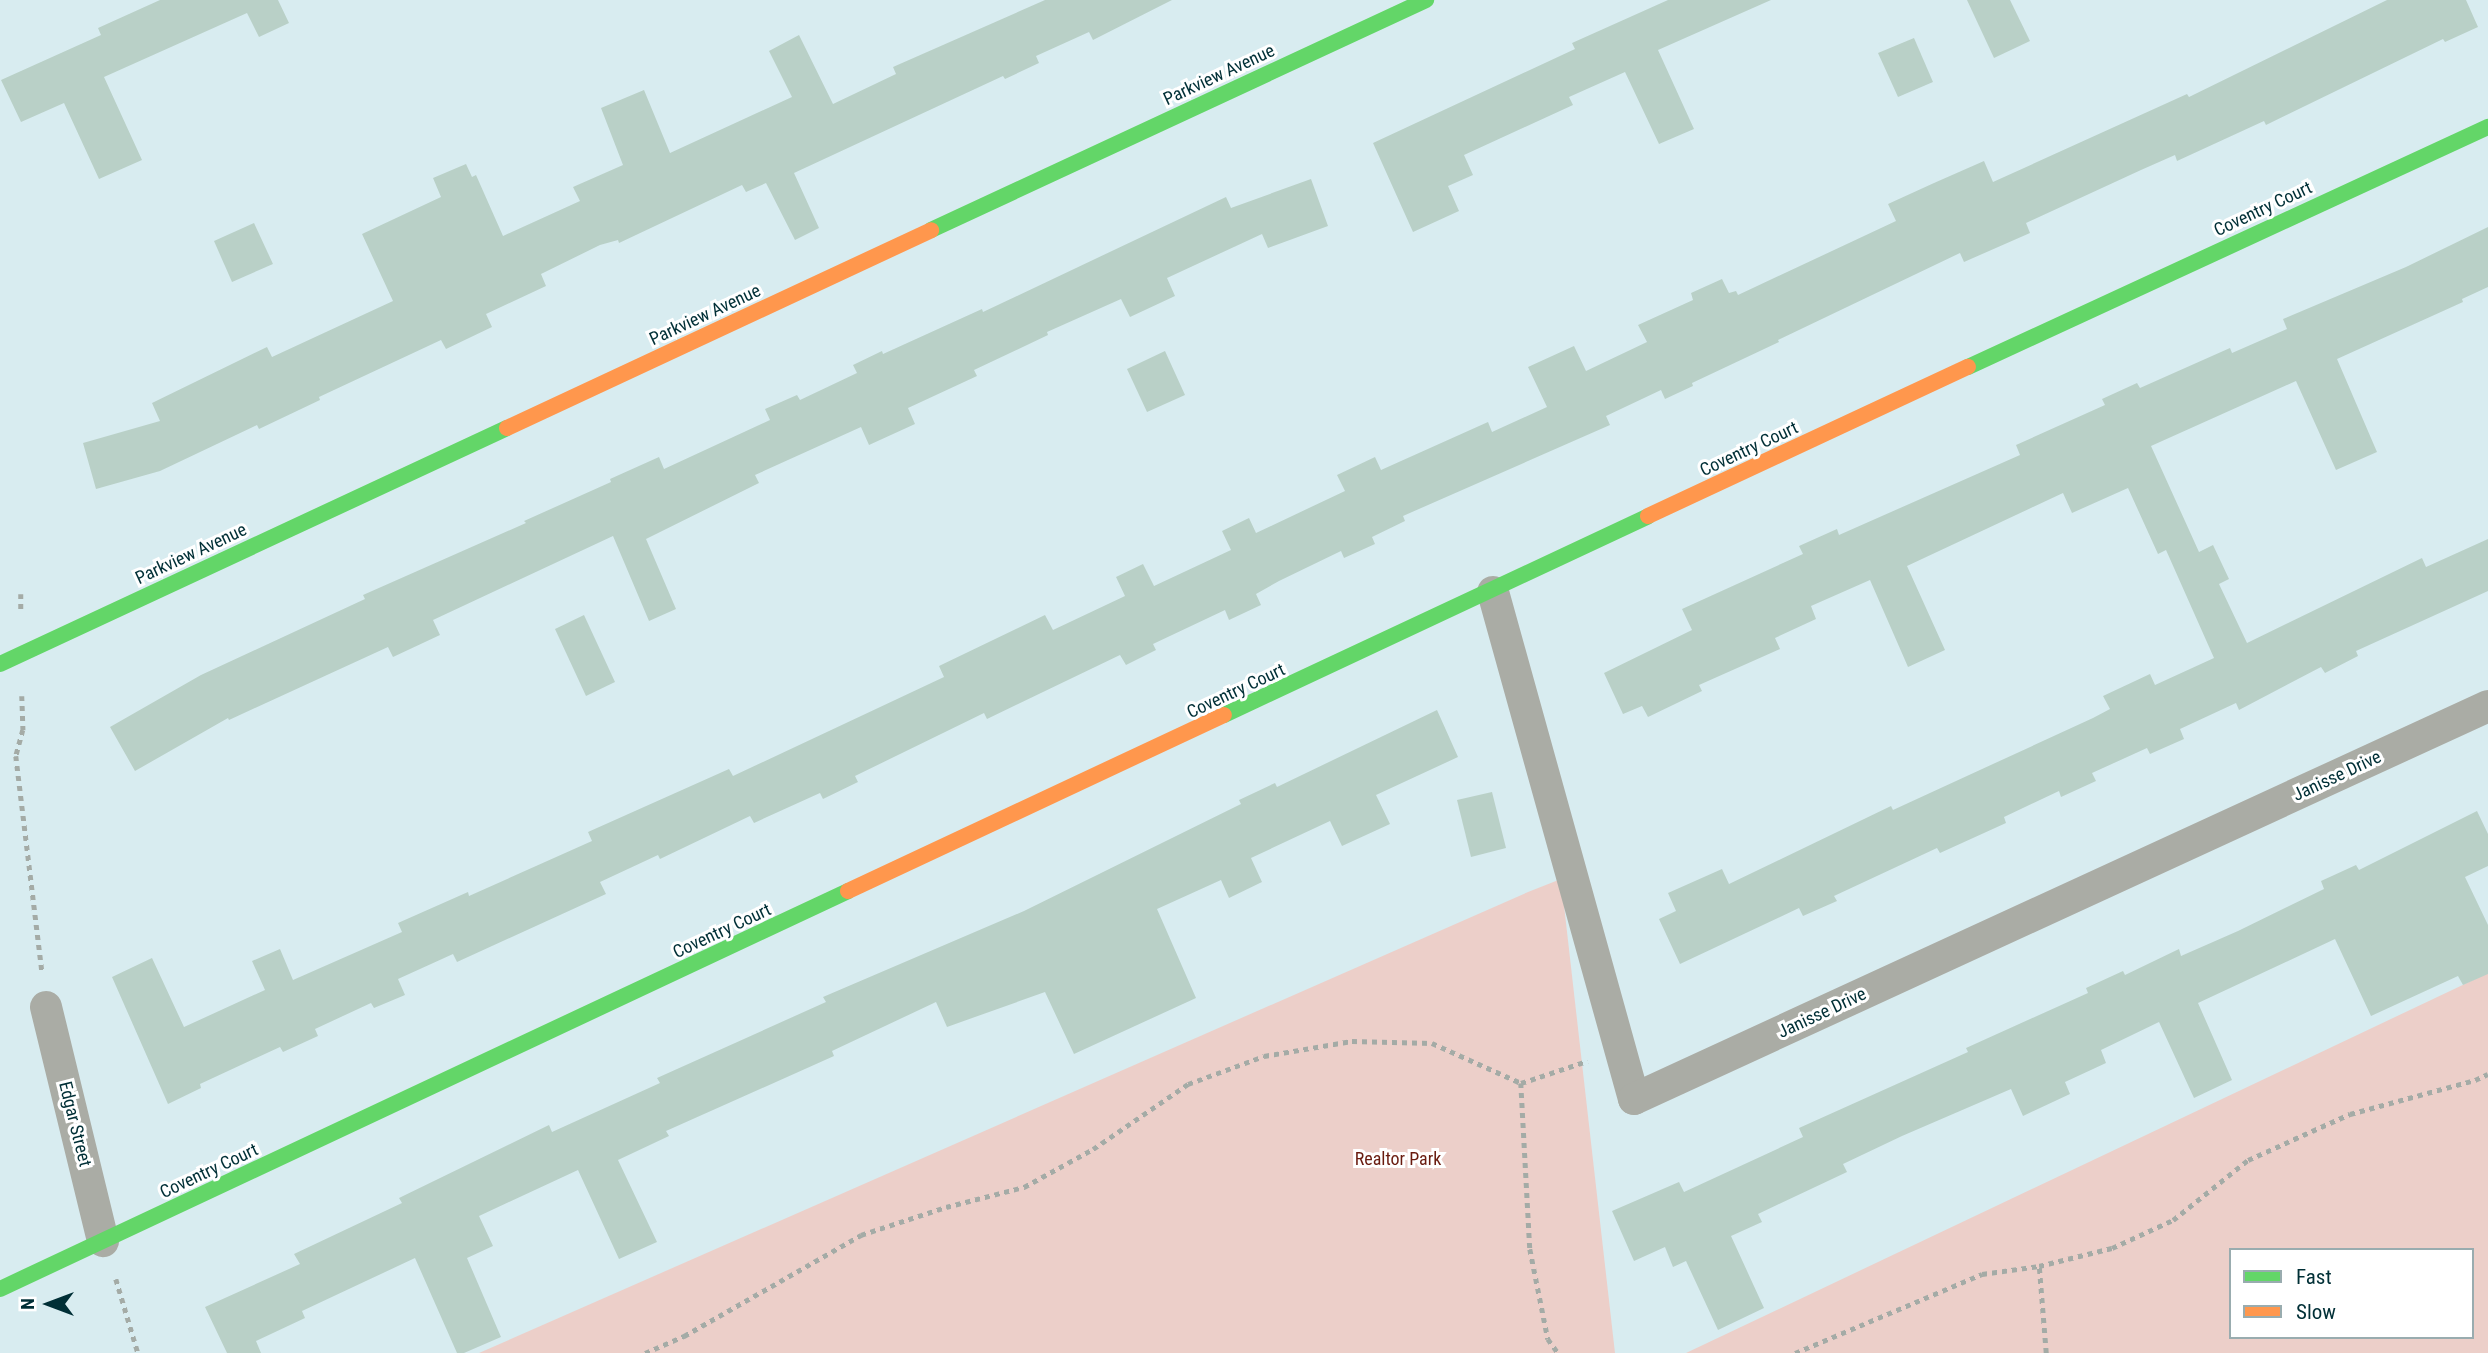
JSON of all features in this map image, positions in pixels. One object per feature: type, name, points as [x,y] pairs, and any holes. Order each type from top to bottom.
[{"type":"street","name":"Parkview Avenue","points":[[0,664],[1385,9],[1426,0]]},
{"type":"street","name":"Coventry Court","points":[[0,1289],[1493,592],[1878,408],[2488,127]]},
{"type":"street","name":"Janisse Drive","points":[[1493,592],[1634,1098],[2488,706]]},
{"type":"street","name":"Edgar Street","points":[[47,1007],[103,1241]]},
{"type":"path","points":[[21,686],[23,730],[16,756],[47,1007]]},
{"type":"path","points":[[645,1353],[684,1336],[861,1235],[946,1207],[1024,1187],[1093,1149],[1188,1084],[1264,1056],[1352,1041],[1432,1043],[1521,1083],[1587,1062]]},
{"type":"path","points":[[1796,1353],[1982,1274],[2039,1266],[2112,1248],[2173,1220],[2248,1160],[2350,1114],[2475,1080],[2488,1074]]},
{"type":"path","points":[[1521,1083],[1530,1248],[1549,1339],[1558,1353]]},
{"type":"path","points":[[2039,1266],[2046,1353]]},
{"type":"path","points":[[122,1298],[138,1353]]},
{"type":"green space","name":"Realtor Park","points":[[1561,879],[1615,1353],[479,1353],[1528,892]]},
{"type":"green space","points":[[2488,973],[2488,1353],[1686,1353]]},
{"type":"building","points":[[160,0],[278,0],[289,23],[259,37],[247,13],[104,77],[142,160],[99,179],[64,103],[21,122],[1,80],[101,35],[98,28]]},
{"type":"building","points":[[1045,0],[1172,0],[1093,40],[1089,32],[1036,56],[1039,63],[1005,79],[1003,76],[794,173],[819,228],[795,240],[766,183],[746,192],[742,185],[619,243],[618,240],[600,245],[541,274],[546,286],[486,314],[492,327],[446,349],[441,340],[319,397],[320,400],[259,429],[257,425],[160,471],[96,489],[83,443],[160,421],[152,403],[267,347],[272,357],[393,301],[362,234],[441,197],[433,178],[466,164],[472,177],[476,175],[503,236],[580,201],[573,187],[623,165],[601,108],[644,90],[670,153],[792,97],[769,51],[799,35],[833,104],[896,74],[893,67]]},
{"type":"building","points":[[1668,0],[1771,0],[1658,50],[1694,129],[1659,144],[1625,72],[1569,97],[1573,105],[1464,155],[1473,175],[1448,186],[1459,211],[1413,232],[1373,143],[1575,49],[1572,43]]},
{"type":"building","points":[[1967,0],[2010,0],[2030,41],[1994,58]]},
{"type":"building","points":[[2387,0],[2466,0],[2478,27],[2445,42],[2443,39],[2266,125],[2264,121],[2177,161],[2175,155],[2141,170],[2026,223],[2030,233],[1964,262],[1960,253],[1778,340],[1779,342],[1692,383],[1693,386],[1665,399],[1661,390],[1606,416],[1610,425],[1403,516],[1405,521],[1372,537],[1375,544],[1344,558],[1341,551],[1279,581],[1256,594],[1261,605],[1229,620],[1225,610],[1153,644],[1156,650],[1126,665],[1120,655],[987,719],[984,713],[855,776],[858,782],[823,799],[820,793],[754,823],[750,816],[660,859],[658,855],[600,882],[606,894],[457,962],[453,954],[398,979],[405,995],[374,1008],[371,1003],[315,1029],[318,1036],[283,1052],[280,1047],[200,1084],[201,1088],[168,1104],[112,977],[152,958],[184,1027],[265,990],[252,961],[280,949],[293,980],[402,932],[398,923],[468,892],[469,896],[592,841],[588,832],[729,769],[733,776],[944,677],[939,666],[1045,615],[1053,630],[1125,596],[1116,577],[1143,564],[1154,586],[1231,550],[1222,531],[1249,518],[1256,533],[1345,491],[1337,475],[1375,457],[1381,470],[1488,422],[1492,432],[1547,407],[1528,367],[1574,346],[1586,371],[1647,342],[1638,325],[1693,300],[1691,293],[1722,279],[1729,293],[1736,291],[1738,295],[1896,221],[1888,204],[1934,183],[1984,161],[1993,182],[2187,94],[2189,97]]},
{"type":"building","points":[[1914,38],[1933,82],[1898,97],[1878,53]]},
{"type":"building","points":[[1311,179],[1328,226],[1268,248],[1262,234],[1167,278],[1175,296],[1130,317],[1121,299],[1047,332],[1048,335],[974,370],[977,376],[908,408],[915,424],[869,445],[861,427],[755,475],[759,483],[646,539],[676,609],[649,621],[613,536],[433,620],[440,635],[393,657],[388,647],[229,720],[228,718],[135,771],[110,727],[201,675],[365,599],[363,595],[526,523],[524,521],[611,482],[610,479],[659,457],[664,469],[770,420],[765,409],[797,395],[800,400],[857,373],[853,365],[882,351],[883,354],[982,309],[983,312],[1226,197],[1231,208]]},
{"type":"building","points":[[254,223],[273,264],[232,282],[214,241]]},
{"type":"building","points":[[2488,227],[2488,287],[2462,299],[2463,302],[2337,359],[2377,452],[2336,470],[2296,381],[2151,446],[2199,552],[2213,545],[2229,579],[2219,584],[2247,643],[2422,558],[2426,567],[2488,539],[2488,591],[2356,651],[2358,656],[2325,673],[2321,667],[2239,710],[2236,703],[2180,729],[2184,739],[2150,754],[2147,748],[2092,773],[2096,781],[2061,797],[2059,791],[2004,817],[2006,823],[1940,853],[1937,848],[1834,896],[1837,901],[1803,916],[1799,908],[1680,964],[1659,919],[1676,911],[1668,893],[1722,869],[1729,884],[1891,806],[1893,810],[2093,718],[2110,709],[2103,696],[2150,674],[2155,685],[2214,658],[2166,550],[2158,554],[2128,488],[2072,513],[2063,493],[1907,566],[1945,650],[1908,667],[1870,580],[1811,606],[1816,619],[1775,638],[1780,649],[1699,685],[1702,691],[1648,717],[1642,706],[1623,714],[1604,673],[1692,630],[1682,609],[1803,554],[1799,546],[1837,529],[1839,535],[2020,455],[2016,445],[2105,405],[2102,399],[2137,383],[2140,388],[2230,348],[2232,353],[2287,329],[2283,319],[2406,267]]},
{"type":"building","points":[[1165,351],[1185,395],[1147,412],[1127,369]]},
{"type":"building","points":[[584,615],[615,682],[586,696],[555,629]]},
{"type":"building","points":[[1437,710],[1458,757],[1376,795],[1390,824],[1342,846],[1330,821],[1251,858],[1262,882],[1229,898],[1221,880],[1157,909],[1196,998],[1074,1054],[1045,992],[947,1027],[936,1002],[832,1051],[834,1056],[666,1131],[669,1136],[618,1160],[657,1242],[619,1259],[578,1170],[479,1216],[493,1246],[467,1258],[501,1337],[464,1353],[457,1353],[415,1258],[302,1311],[305,1318],[256,1341],[261,1353],[227,1353],[205,1307],[300,1264],[294,1254],[402,1203],[399,1198],[549,1125],[552,1132],[660,1083],[657,1078],[826,1002],[823,997],[1024,911],[1241,804],[1239,800],[1275,783],[1277,787]]},
{"type":"building","points":[[1492,792],[1506,848],[1471,857],[1457,800]]},
{"type":"building","points":[[2477,811],[2488,834],[2488,866],[2465,877],[2488,925],[2488,974],[2463,985],[2458,976],[2371,1016],[2335,939],[2198,1003],[2232,1080],[2194,1098],[2159,1022],[2101,1050],[2106,1063],[2065,1082],[2070,1094],[2023,1116],[2011,1089],[1902,1136],[1843,1164],[1847,1172],[1758,1214],[1762,1222],[1731,1236],[1764,1308],[1718,1330],[1686,1261],[1673,1267],[1665,1247],[1634,1261],[1612,1211],[1679,1182],[1684,1192],[1803,1137],[1799,1128],[1968,1052],[1966,1048],[2088,993],[2086,988],[2123,971],[2125,975],[2179,949],[2181,956],[2238,931],[2324,889],[2321,881],[2356,865],[2359,870]]},
{"type":"traffic: fast","points":[[931,230],[1426,0]]},
{"type":"traffic: fast","points":[[1968,367],[2488,127]]},
{"type":"traffic: fast","points":[[0,664],[507,428]]},
{"type":"traffic: fast","points":[[1224,715],[1648,516]]},
{"type":"traffic: fast","points":[[0,1289],[848,891]]},
{"type":"traffic: slow","points":[[507,428],[931,230]]},
{"type":"traffic: slow","points":[[1648,516],[1968,367]]},
{"type":"traffic: slow","points":[[848,891],[1224,715]]}]
